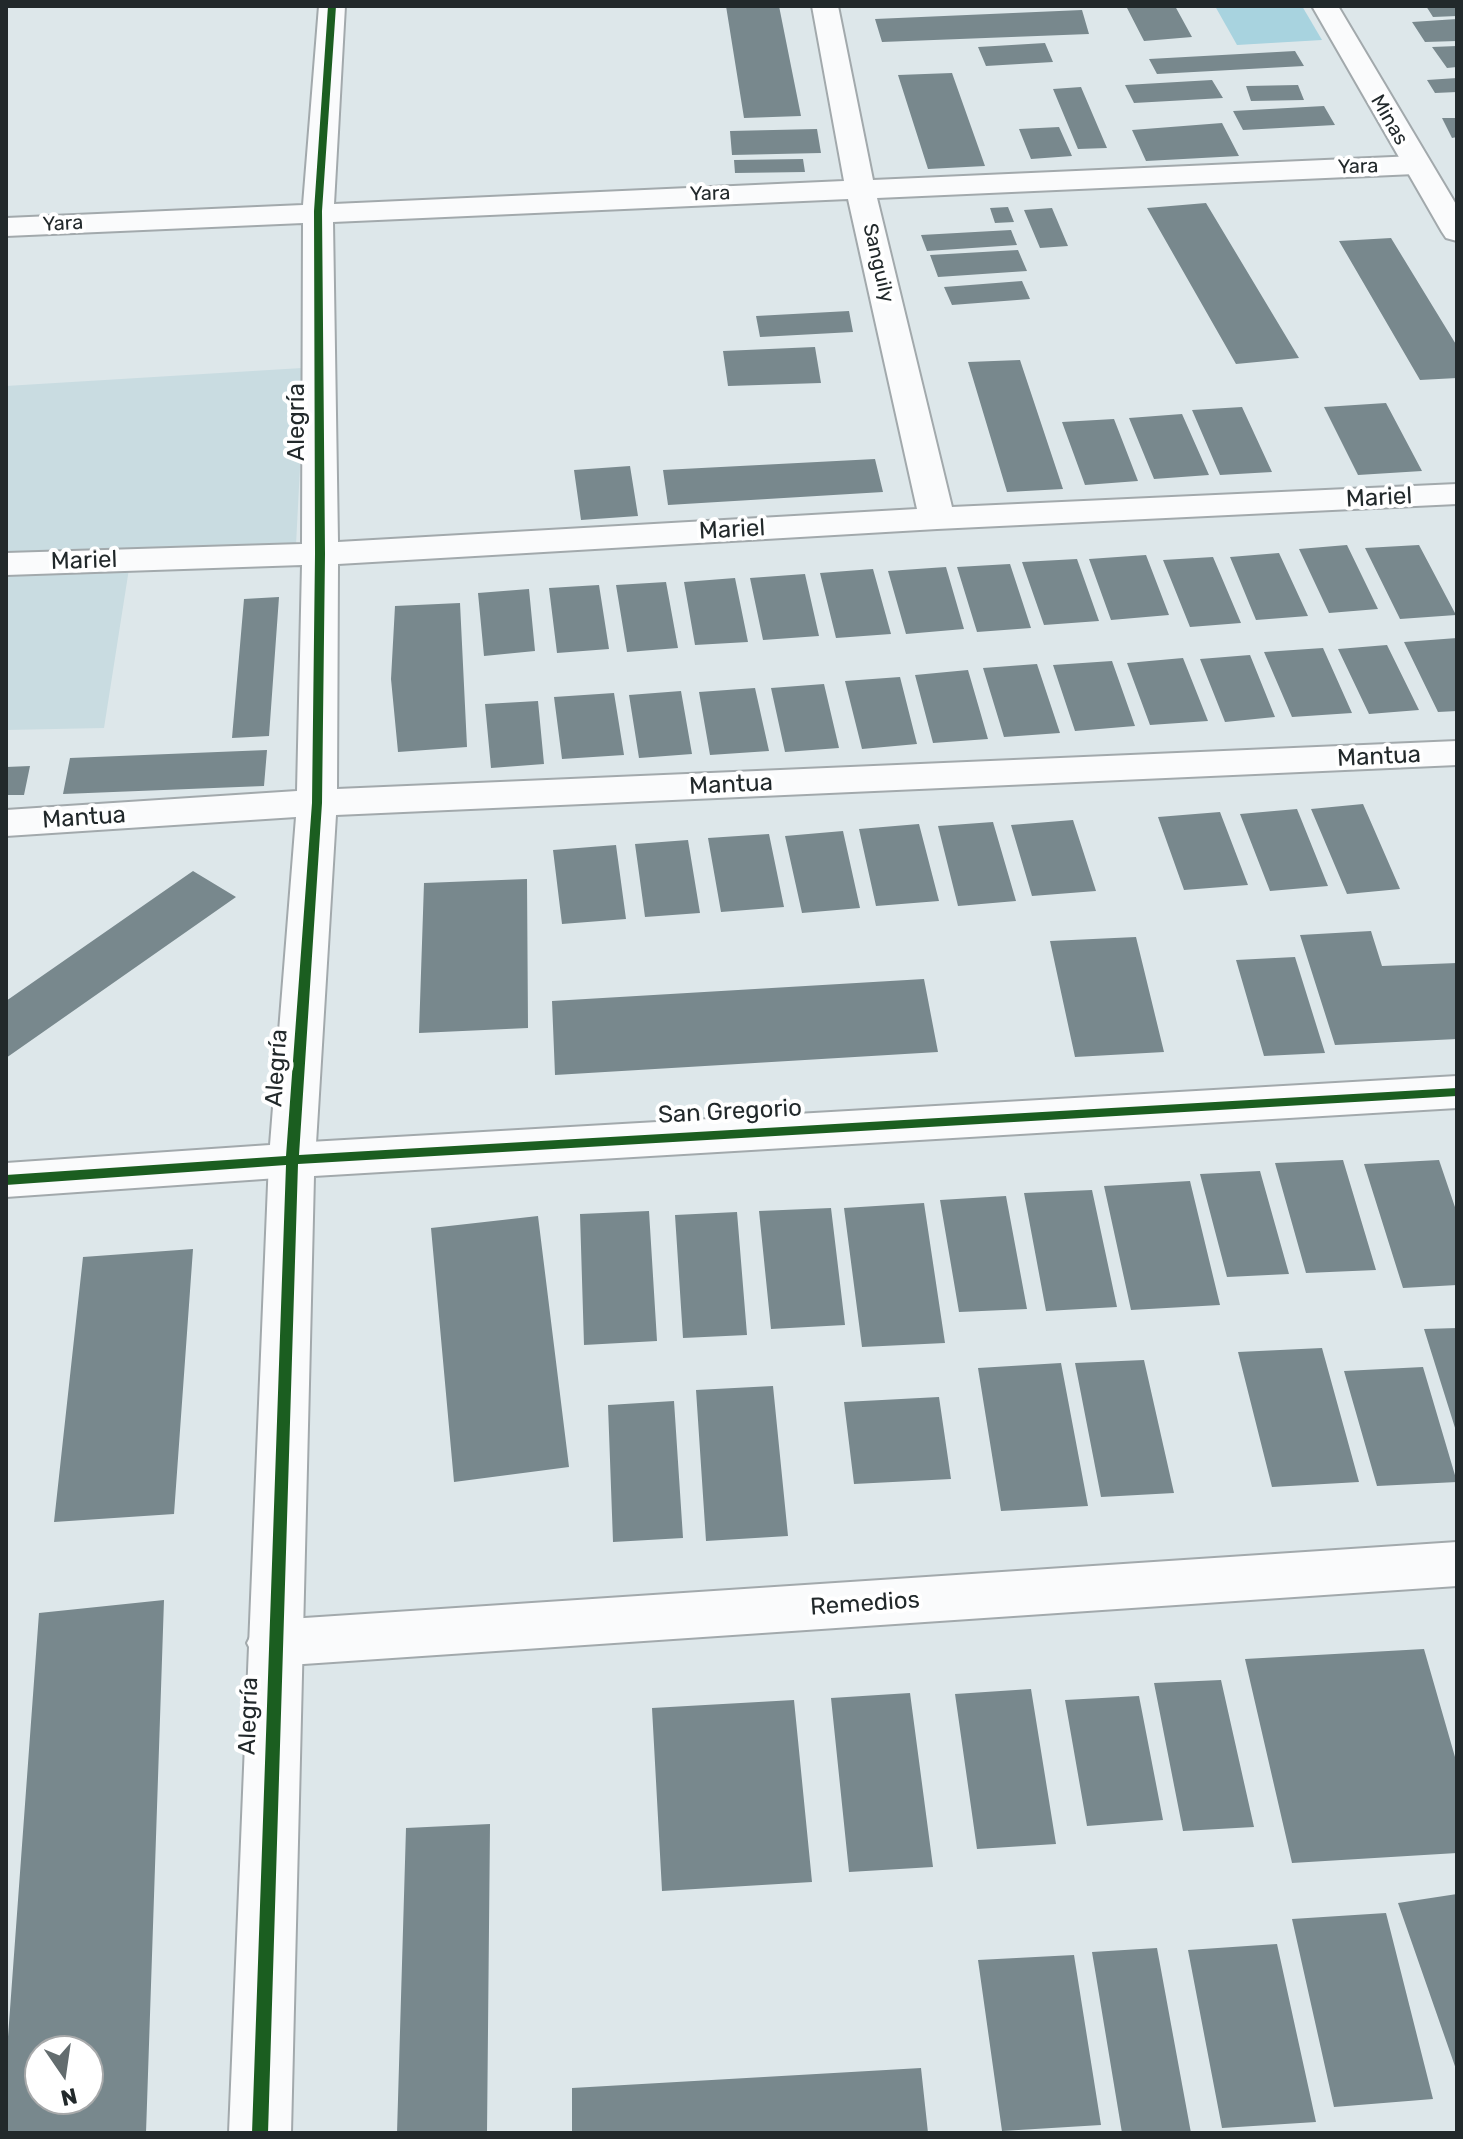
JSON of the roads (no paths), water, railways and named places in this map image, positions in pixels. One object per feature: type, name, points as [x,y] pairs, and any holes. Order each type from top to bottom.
[{"type":"street","name":"Alegría","points":[[260,2133],[292,1160],[317,803],[320,554],[318,211],[332,6]]},
{"type":"street","name":"Sanguily","points":[[825,6],[860,188],[937,518]]},
{"type":"street","name":"Minas","points":[[1325,6],[1415,165],[1457,232]]},
{"type":"street","name":"Yara","points":[[6,227],[1415,165]]},
{"type":"street","name":"Mariel","points":[[6,564],[320,554],[937,518],[1457,494]]},
{"type":"street","name":"Mantua","points":[[6,823],[317,803],[1457,753]]},
{"type":"street","name":"San Gregorio","points":[[6,1180],[292,1160],[1457,1092]]},
{"type":"street","name":"Remedios","points":[[274,1643],[1457,1564]]}]
